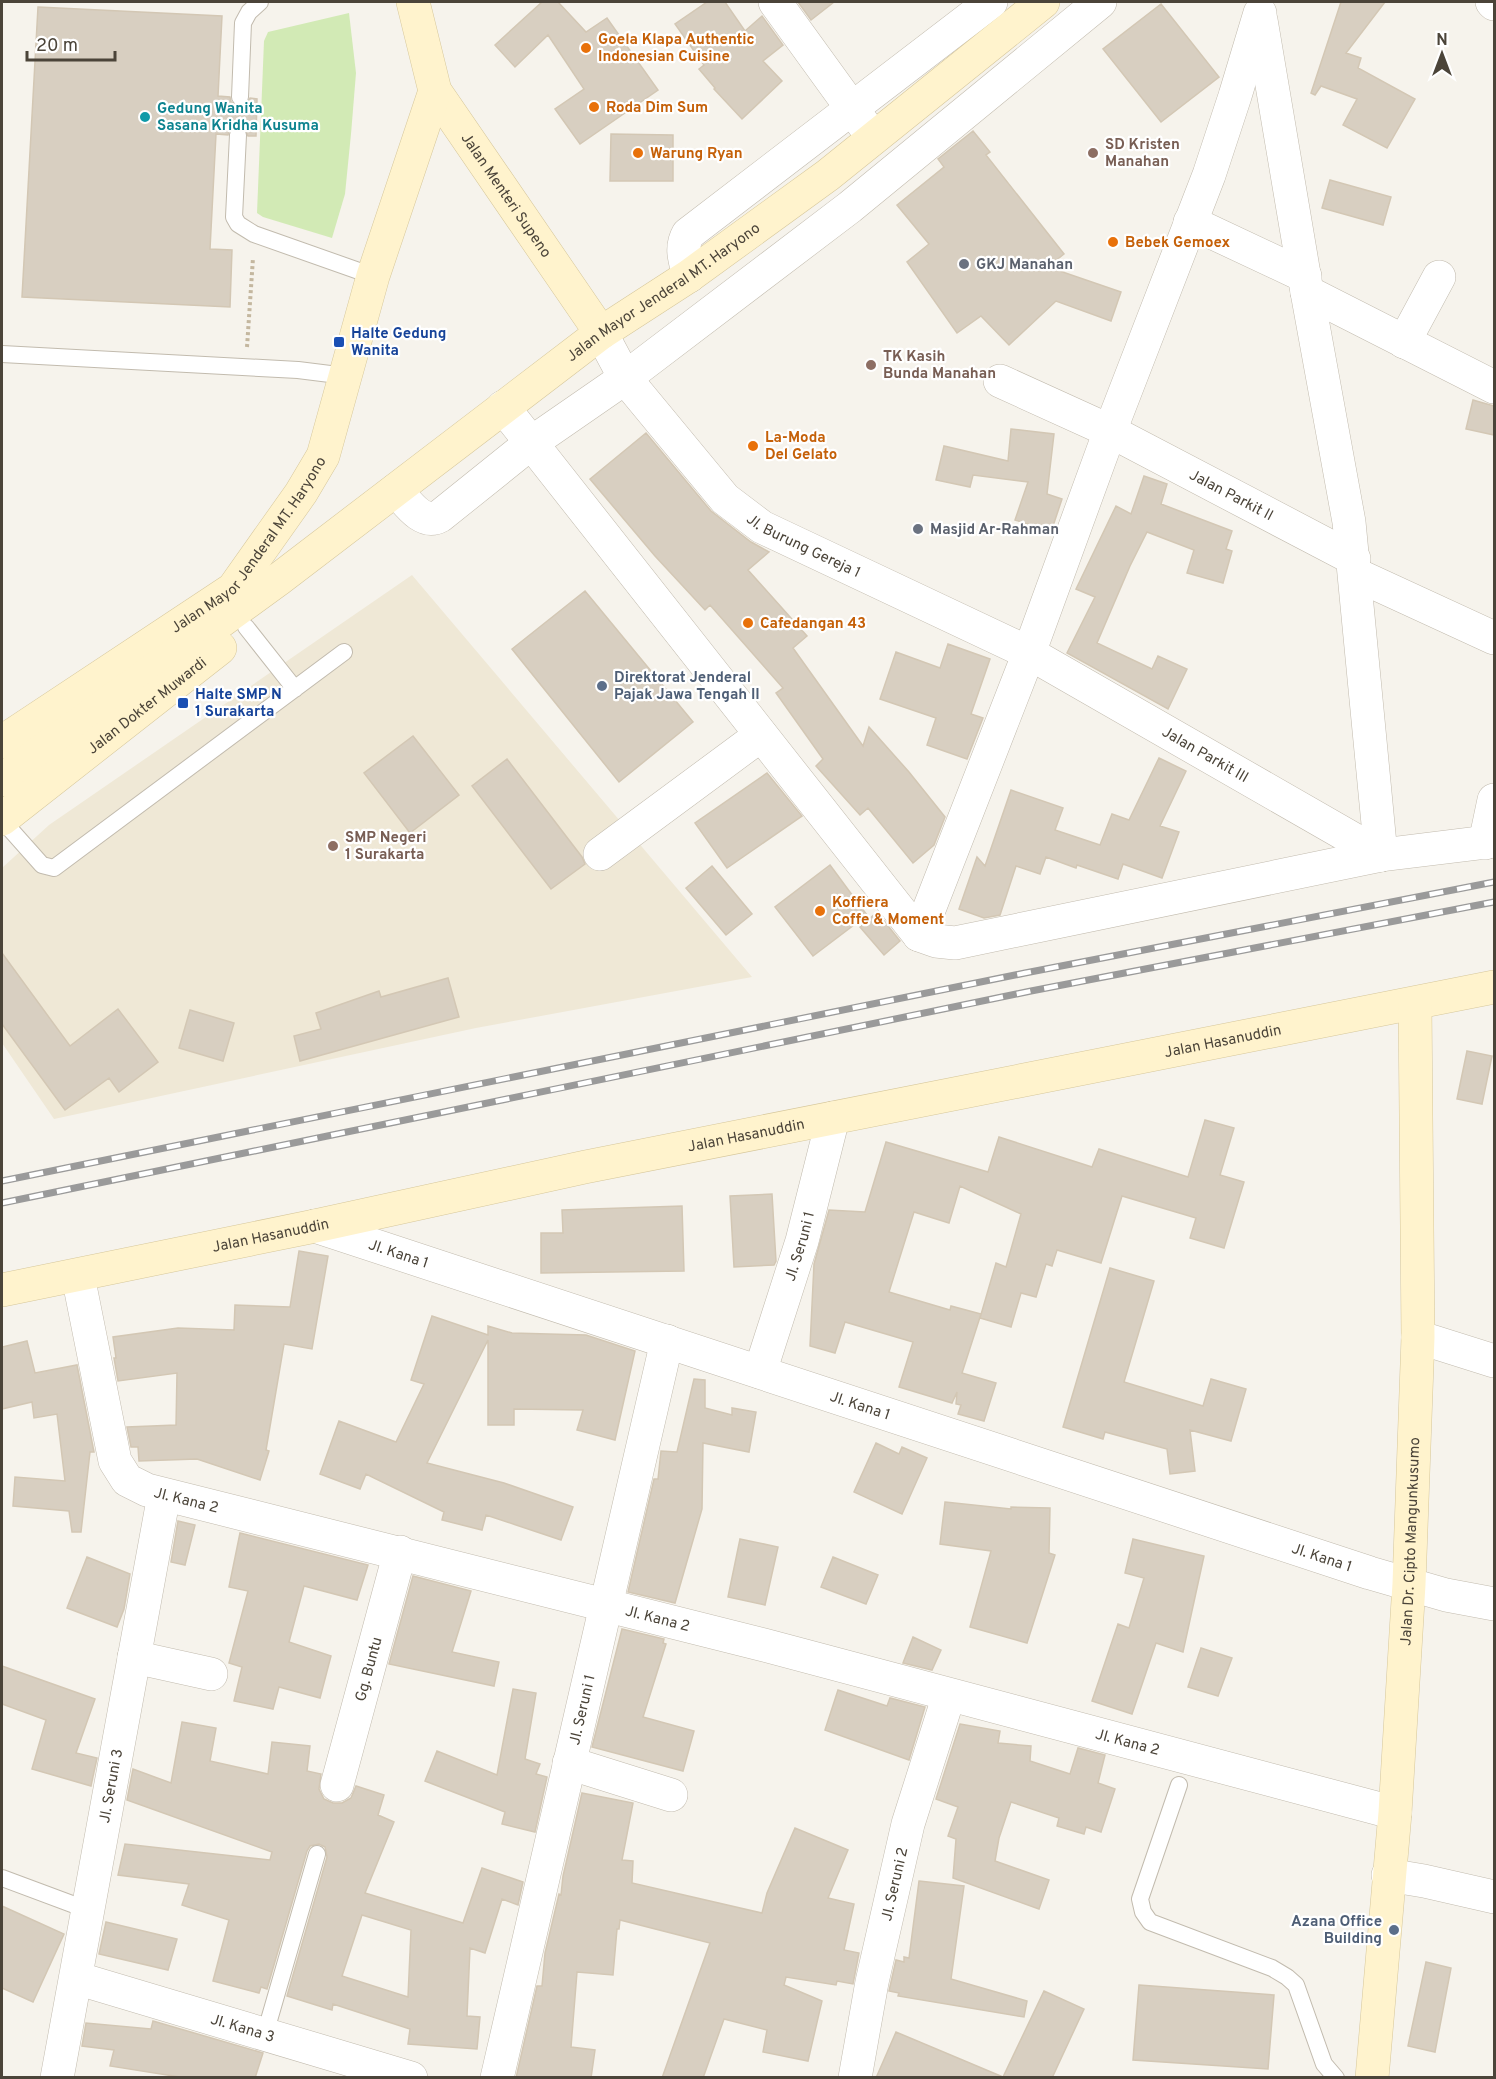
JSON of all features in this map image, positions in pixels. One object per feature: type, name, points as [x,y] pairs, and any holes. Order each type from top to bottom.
[{"type":"main road","name":"Jalan Menteri Supeno","points":[[413,2],[435,91],[601,333]]},
{"type":"main road","name":"Jalan Mayor Jenderal MT. Haryono","points":[[2,780],[279,579],[601,333],[689,276],[828,175],[927,96],[1029,6]]},
{"type":"main road","name":"Jalan Mayor Jenderal MT. Haryono","points":[[2,742],[233,589],[301,493],[323,456],[373,276],[435,91]]},
{"type":"main road","name":"Jalan Dokter Muwardi","points":[[2,819],[246,627],[279,579]]},
{"type":"main road","name":"Jalan Hasanuddin","points":[[2,1290],[315,1226],[585,1167],[1494,987]]},
{"type":"main road","name":"Jalan Dr. Cipto Mangunkusumo","points":[[1372,2078],[1395,1813],[1409,1584],[1418,1337],[1416,1004]]},
{"type":"street","points":[[775,2],[851,110],[875,138]]},
{"type":"street","points":[[689,276],[683,252],[683,243],[688,234],[992,2]]},
{"type":"street","points":[[396,490],[422,518],[434,519],[531,443],[625,378],[850,207],[1100,2]]},
{"type":"street","points":[[919,935],[1029,653],[1110,431],[1190,222],[1235,96],[1259,5]]},
{"type":"street","points":[[1259,5],[1349,522],[1381,855]]},
{"type":"street","points":[[906,68],[952,124]]},
{"type":"street","points":[[828,175],[850,207]]},
{"type":"street","points":[[748,188],[767,218]]},
{"type":"street","points":[[1190,222],[1306,284],[1404,342],[1494,387]]},
{"type":"street","points":[[1404,342],[1439,277]]},
{"type":"street","name":"Jalan Menteri Supeno","points":[[601,333],[625,378]]},
{"type":"street","name":"Jl. Burung Gereja 1","points":[[625,378],[725,499],[741,513],[762,527],[1029,653]]},
{"type":"street","name":"Jalan Parkit II","points":[[1000,381],[1110,431],[1355,567],[1494,638]]},
{"type":"street","points":[[503,407],[919,935],[936,941],[955,943],[1381,855],[1490,842],[1494,800]]},
{"type":"street","name":"Jalan Parkit III","points":[[1029,653],[1381,855]]},
{"type":"street","points":[[600,854],[761,735]]},
{"type":"street","name":"Jl. Seruni 1","points":[[760,1372],[802,1240],[833,1118]]},
{"type":"street","name":"Jl. Kana 1","points":[[315,1226],[1409,1584],[1446,1595],[1494,1604]]},
{"type":"street","name":"Jl. Kana 2","points":[[78,1276],[116,1461],[127,1480],[147,1490],[605,1604],[1395,1813]]},
{"type":"street","points":[[1418,1337],[1494,1361]]},
{"type":"street","name":"Jl. Seruni 1","points":[[497,2078],[667,1341]]},
{"type":"street","name":"Jl. Seruni 3","points":[[57,2078],[164,1496]]},
{"type":"street","name":"Gg. Buntu","points":[[337,1785],[400,1552]]},
{"type":"street","points":[[134,1657],[211,1674]]},
{"type":"street","name":"Jl. Seruni 2","points":[[855,2078],[872,1982],[908,1824],[949,1695]]},
{"type":"street","points":[[569,1763],[671,1795]]},
{"type":"street","points":[[1388,1875],[1494,1897]]},
{"type":"street","name":"Jl. Kana 3","points":[[76,1977],[411,2078]]},
{"type":"lane","points":[[240,97],[243,23],[249,12],[260,2]]},
{"type":"lane","points":[[238,135],[234,217],[238,224],[254,234],[373,276]]},
{"type":"lane","points":[[2,354],[246,367],[346,376]]},
{"type":"lane","points":[[246,627],[295,689]]},
{"type":"lane","points":[[2,819],[42,866],[54,868],[344,652]]},
{"type":"lane","points":[[1179,1785],[1140,1899],[1143,1912],[1150,1922],[1272,1968],[1287,1977],[1296,1985],[1324,2064],[1336,2078]]},
{"type":"lane","points":[[265,2034],[317,1854]]},
{"type":"lane","points":[[2,1878],[88,1910]]},
{"type":"path","points":[[246,367],[254,234]]},
{"type":"shaded area","name":"SMP Negeri 1 Surakarta","points":[[412,575],[752,977],[476,1028],[54,1119],[2,1043],[2,868],[49,825]]},
{"type":"green space","points":[[349,13],[356,73],[345,194],[332,238],[263,217],[257,213],[264,41],[268,32]]},
{"type":"building","points":[[542,2],[558,2],[586,32],[607,18],[658,90],[580,144],[555,109],[584,89],[548,35],[515,67],[495,45]]},
{"type":"building","points":[[707,2],[725,2],[745,31],[762,16],[783,45],[763,61],[782,81],[742,119],[699,69],[704,65],[675,24]]},
{"type":"building","points":[[798,2],[834,2],[811,20]]},
{"type":"building","points":[[1341,2],[1385,2],[1346,53],[1361,58],[1358,68],[1415,99],[1387,148],[1343,125],[1357,99],[1321,86],[1315,95],[1311,93]]},
{"type":"building","points":[[1161,4],[1219,77],[1161,122],[1103,49]]},
{"type":"building","name":"Gedung Wanita Sasana Kridha Kusuma","points":[[38,7],[222,16],[218,96],[230,97],[231,102],[239,107],[245,106],[250,98],[257,99],[256,136],[248,136],[244,127],[238,125],[230,129],[228,135],[216,134],[210,249],[232,250],[230,307],[22,297]]},
{"type":"building","points":[[973,131],[990,152],[986,155],[1064,254],[1048,267],[1121,292],[1111,321],[1056,301],[1009,345],[981,316],[957,333],[907,262],[929,244],[897,205],[944,167],[938,159]]},
{"type":"building","points":[[611,134],[673,135],[673,181],[610,181]]},
{"type":"building","points":[[1330,180],[1391,197],[1383,225],[1322,208]]},
{"type":"building","points":[[1473,400],[1494,406],[1494,435],[1466,429]]},
{"type":"building","points":[[1011,429],[1054,434],[1047,494],[1062,499],[1051,532],[1015,520],[1028,482],[973,475],[970,487],[936,480],[944,446],[1008,461]]},
{"type":"building","points":[[646,433],[711,511],[751,542],[769,552],[748,570],[807,636],[793,648],[863,746],[869,727],[945,817],[934,845],[913,863],[868,808],[860,815],[816,766],[823,759],[776,693],[783,688],[710,605],[705,610],[655,556],[590,479]]},
{"type":"building","points":[[1144,476],[1167,484],[1161,504],[1232,531],[1226,549],[1232,551],[1223,583],[1187,573],[1194,550],[1147,532],[1097,643],[1152,669],[1158,656],[1187,669],[1168,709],[1067,653],[1095,597],[1076,589],[1116,506],[1131,514]]},
{"type":"building","name":"Direktorat Jenderal Pajak Jawa Tengah II","points":[[585,591],[693,722],[619,782],[512,649]]},
{"type":"building","points":[[948,644],[990,659],[971,714],[983,718],[967,759],[927,745],[936,718],[880,699],[896,652],[940,668]]},
{"type":"building","points":[[413,736],[459,795],[410,833],[364,773]]},
{"type":"building","points":[[1159,758],[1186,771],[1160,826],[1179,832],[1162,878],[1123,864],[1118,879],[1046,857],[1040,874],[1016,866],[1000,915],[984,918],[959,909],[977,857],[985,866],[1011,790],[1063,808],[1055,830],[1100,845],[1112,814],[1129,820]]},
{"type":"building","points":[[507,759],[585,864],[551,889],[472,786]]},
{"type":"building","points":[[767,773],[802,816],[727,868],[695,823]]},
{"type":"building","points":[[830,865],[867,915],[813,956],[775,907]]},
{"type":"building","points":[[712,866],[752,914],[726,935],[686,888]]},
{"type":"building","points":[[877,912],[900,941],[884,955],[860,927]]},
{"type":"building","points":[[2,953],[70,1046],[118,1009],[158,1062],[119,1092],[109,1078],[65,1110],[2,1024]]},
{"type":"building","points":[[448,978],[459,1017],[300,1061],[294,1036],[321,1029],[316,1013],[379,991],[381,997]]},
{"type":"building","points":[[190,1010],[234,1023],[223,1061],[179,1048]]},
{"type":"building","points":[[1467,1051],[1492,1056],[1482,1104],[1457,1099]]},
{"type":"building","points":[[1205,1120],[1234,1128],[1220,1175],[1244,1182],[1224,1248],[1190,1238],[1196,1218],[1122,1196],[1101,1263],[1057,1250],[1052,1266],[1046,1264],[1036,1297],[1021,1293],[1011,1327],[980,1318],[996,1263],[1006,1267],[1021,1214],[960,1186],[949,1223],[914,1212],[889,1292],[950,1310],[951,1306],[981,1314],[962,1373],[996,1383],[984,1421],[958,1414],[961,1405],[956,1404],[957,1392],[952,1403],[899,1387],[913,1342],[845,1322],[835,1353],[810,1346],[814,1264],[829,1210],[865,1212],[886,1142],[988,1172],[999,1137],[1092,1167],[1099,1149],[1188,1177]]},
{"type":"building","points":[[772,1194],[776,1261],[774,1265],[734,1267],[730,1196]]},
{"type":"building","points":[[682,1206],[684,1271],[541,1273],[541,1233],[563,1233],[562,1210]]},
{"type":"building","points":[[299,1251],[328,1256],[312,1349],[284,1344],[266,1450],[269,1451],[260,1480],[197,1459],[139,1461],[138,1447],[131,1447],[127,1427],[176,1425],[177,1373],[118,1381],[113,1337],[178,1328],[234,1330],[235,1305],[290,1307]]},
{"type":"building","points":[[1110,1268],[1154,1281],[1124,1382],[1203,1406],[1211,1379],[1246,1389],[1231,1441],[1190,1430],[1195,1471],[1170,1474],[1167,1449],[1105,1432],[1103,1439],[1063,1427]]},
{"type":"building","points":[[432,1316],[488,1335],[488,1326],[512,1333],[586,1335],[635,1351],[615,1440],[577,1430],[583,1410],[514,1409],[514,1425],[488,1425],[488,1340],[427,1463],[504,1483],[573,1507],[561,1540],[486,1515],[482,1530],[442,1520],[444,1512],[366,1474],[360,1489],[320,1474],[339,1421],[396,1442],[424,1384],[411,1380]]},
{"type":"building","points":[[27,1341],[35,1373],[77,1365],[94,1452],[90,1452],[81,1532],[72,1532],[69,1511],[13,1506],[15,1477],[65,1481],[57,1414],[34,1418],[32,1402],[2,1409],[2,1347]]},
{"type":"building","points":[[694,1379],[705,1380],[705,1408],[732,1415],[732,1408],[756,1412],[749,1452],[703,1443],[702,1509],[675,1603],[628,1592],[654,1479],[658,1479],[661,1451],[677,1452]]},
{"type":"building","points":[[876,1443],[899,1454],[902,1447],[927,1458],[902,1514],[854,1492]]},
{"type":"building","points":[[945,1502],[1011,1509],[1011,1507],[1050,1508],[1049,1553],[1055,1555],[1027,1643],[970,1627],[991,1551],[940,1544]]},
{"type":"building","points":[[178,1521],[195,1525],[185,1565],[171,1562]]},
{"type":"building","points":[[240,1533],[368,1565],[357,1600],[304,1586],[289,1642],[331,1656],[320,1698],[279,1687],[273,1709],[234,1701],[242,1667],[229,1663],[248,1591],[229,1587]]},
{"type":"building","points":[[740,1539],[778,1547],[765,1605],[728,1597]]},
{"type":"building","points":[[1133,1539],[1204,1556],[1183,1652],[1156,1643],[1132,1714],[1092,1701],[1118,1624],[1129,1628],[1144,1578],[1125,1573]]},
{"type":"building","points":[[87,1557],[130,1574],[124,1609],[117,1627],[67,1608]]},
{"type":"building","points":[[833,1557],[878,1575],[866,1604],[821,1587]]},
{"type":"building","points":[[413,1576],[471,1591],[452,1652],[499,1662],[494,1686],[389,1664]]},
{"type":"building","points":[[622,1629],[664,1639],[663,1643],[666,1644],[643,1717],[694,1731],[683,1771],[592,1747]]},
{"type":"building","points":[[913,1637],[941,1650],[932,1670],[903,1663]]},
{"type":"building","points":[[1201,1648],[1232,1658],[1218,1696],[1188,1687]]},
{"type":"building","points":[[2,1666],[95,1699],[76,1753],[97,1758],[91,1786],[32,1769],[46,1720],[2,1704]]},
{"type":"building","points":[[513,1689],[536,1693],[525,1759],[540,1764],[536,1774],[547,1777],[535,1832],[502,1824],[505,1812],[425,1781],[437,1751],[497,1775]]},
{"type":"building","points":[[838,1690],[887,1706],[890,1698],[925,1707],[909,1760],[825,1730]]},
{"type":"building","points":[[182,1722],[216,1728],[210,1761],[268,1774],[272,1742],[310,1746],[307,1771],[321,1774],[319,1789],[324,1799],[333,1803],[342,1803],[351,1798],[356,1786],[384,1795],[378,1815],[394,1822],[365,1893],[463,1923],[482,1868],[523,1882],[518,1905],[502,1899],[485,1953],[470,1948],[467,2016],[480,2017],[477,2049],[408,2044],[410,2029],[333,2004],[332,2010],[287,1996],[327,1857],[325,1847],[319,1844],[310,1846],[307,1851],[267,1989],[261,1987],[259,1993],[213,1981],[229,1920],[182,1905],[189,1884],[118,1875],[125,1844],[270,1860],[272,1852],[127,1800],[133,1769],[171,1783]],"holes":[[[362,1915],[411,1930],[408,1997],[342,1976]]]},
{"type":"building","points":[[960,1724],[1000,1731],[998,1743],[1031,1746],[1030,1761],[1070,1774],[1078,1748],[1105,1755],[1098,1783],[1115,1789],[1101,1832],[1086,1827],[1084,1834],[1057,1826],[1059,1818],[1011,1802],[999,1838],[995,1861],[1049,1880],[1039,1909],[953,1878],[956,1839],[948,1836],[958,1807],[936,1799]]},
{"type":"building","points":[[582,1793],[633,1803],[622,1860],[633,1861],[632,1883],[762,1913],[767,1893],[795,1828],[848,1850],[828,1898],[854,1904],[844,1950],[859,1953],[853,1984],[837,1981],[836,1985],[786,1977],[784,1985],[822,2001],[808,2061],[763,2052],[767,2030],[724,2019],[703,2078],[662,2078],[710,1943],[620,1920],[619,1929],[617,1929],[613,1975],[577,1972],[571,2047],[595,2050],[591,2078],[516,2078],[537,1986],[542,1986],[545,1953],[559,1894],[561,1895],[563,1876]]},
{"type":"building","points":[[919,1881],[964,1886],[951,1979],[1027,2001],[1024,2017],[898,1996],[899,1993],[889,1991],[896,1960],[904,1962],[904,1957],[909,1958]]},
{"type":"building","points":[[2,1906],[64,1934],[33,2002],[2,1988]]},
{"type":"building","points":[[106,1922],[177,1939],[168,1970],[99,1954]]},
{"type":"building","points":[[1426,1962],[1451,1968],[1435,2052],[1408,2046]]},
{"type":"building","points":[[1139,1985],[1274,1995],[1268,2069],[1133,2060]]},
{"type":"building","points":[[1044,1991],[1084,2009],[1052,2078],[876,2078],[896,2032],[1003,2077]]},
{"type":"building","points":[[153,2021],[263,2053],[255,2078],[186,2078],[110,2066],[114,2050],[82,2046],[86,2023],[151,2029]]},
{"type":"railway","points":[[2,1181],[1025,973],[1494,882]]},
{"type":"railway","points":[[2,1203],[1031,991],[1494,902]]},
{"type":"place","name":"Goela Klapa Authentic Indonesian Cuisine","points":[[586,48]]},
{"type":"place","name":"Roda Dim Sum","points":[[594,107]]},
{"type":"place","name":"Gedung Wanita Sasana Kridha Kusuma","points":[[145,117]]},
{"type":"place","name":"Warung Ryan","points":[[638,153]]},
{"type":"place","name":"SD Kristen Manahan","points":[[1093,153]]},
{"type":"place","name":"Bebek Gemoex","points":[[1113,242]]},
{"type":"place","name":"GKJ Manahan","points":[[964,264]]},
{"type":"place","name":"Halte Gedung Wanita","points":[[339,342]]},
{"type":"place","name":"TK Kasih Bunda Manahan","points":[[871,365]]},
{"type":"place","name":"La-Moda Del Gelato","points":[[753,446]]},
{"type":"place","name":"Masjid Ar-Rahman","points":[[918,529]]},
{"type":"place","name":"Cafedangan 43","points":[[748,623]]},
{"type":"place","name":"Direktorat Jenderal Pajak Jawa Tengah II","points":[[602,686]]},
{"type":"place","name":"Halte SMP N 1 Surakarta","points":[[183,703]]},
{"type":"place","name":"SMP Negeri 1 Surakarta","points":[[333,846]]},
{"type":"place","name":"Koffiera Coffe & Moment","points":[[820,911]]},
{"type":"place","name":"Azana Office Building","points":[[1394,1930]]}]
